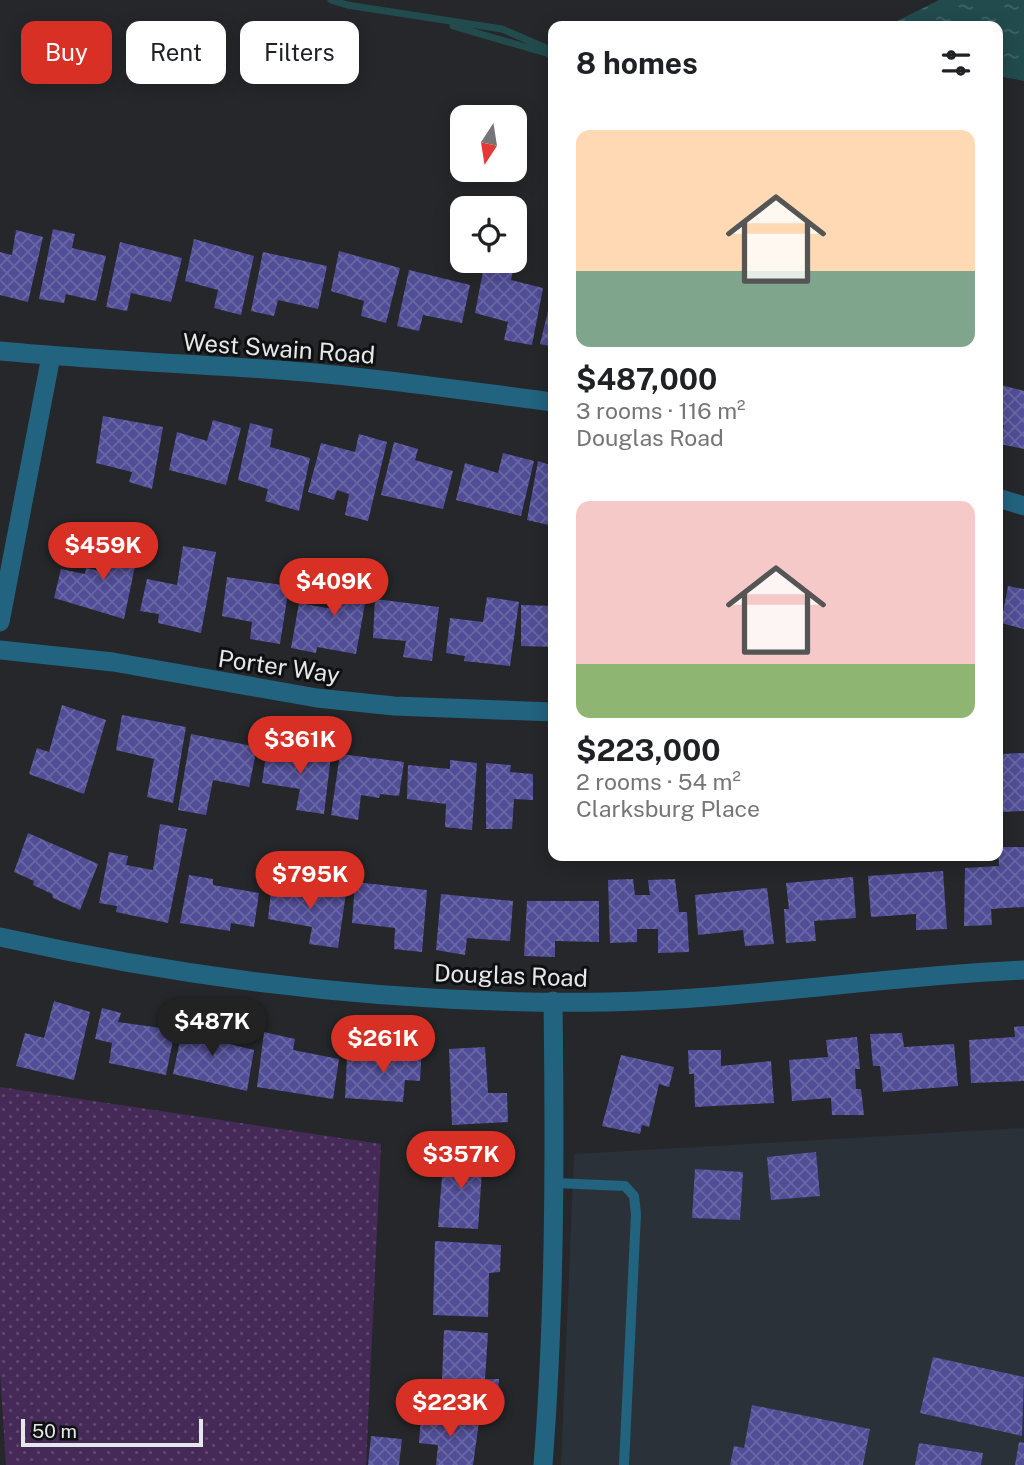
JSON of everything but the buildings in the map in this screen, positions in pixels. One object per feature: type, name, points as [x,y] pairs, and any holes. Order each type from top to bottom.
[{"type":"street","name":"West Swain Road","points":[[0,351],[266,369],[402,382],[548,401]]},
{"type":"street","points":[[0,622],[51,356]]},
{"type":"street","points":[[1003,500],[1024,506]]},
{"type":"street","name":"Porter Way","points":[[0,650],[113,662],[317,698],[394,706],[548,712]]},
{"type":"street","name":"Douglas Road","points":[[0,937],[256,982],[379,995],[553,1001],[669,999],[1024,970]]},
{"type":"street","points":[[544,1465],[552,1352],[555,1183],[553,1001]]},
{"type":"lane","points":[[555,1183],[625,1186],[634,1196],[636,1214],[624,1465]]},
{"type":"shaded area","points":[[0,1087],[381,1144],[366,1465],[6,1465],[0,1372]]},
{"type":"shaded area","points":[[1024,1128],[1024,1465],[561,1465],[574,1154]]},
{"type":"water","points":[[939,0],[1024,0],[1024,81],[1003,77],[1003,21],[897,21]]},
{"type":"waterway","points":[[331,0],[347,5],[502,29],[548,49]]},
{"type":"waterway","points":[[453,26],[548,54]]}]
